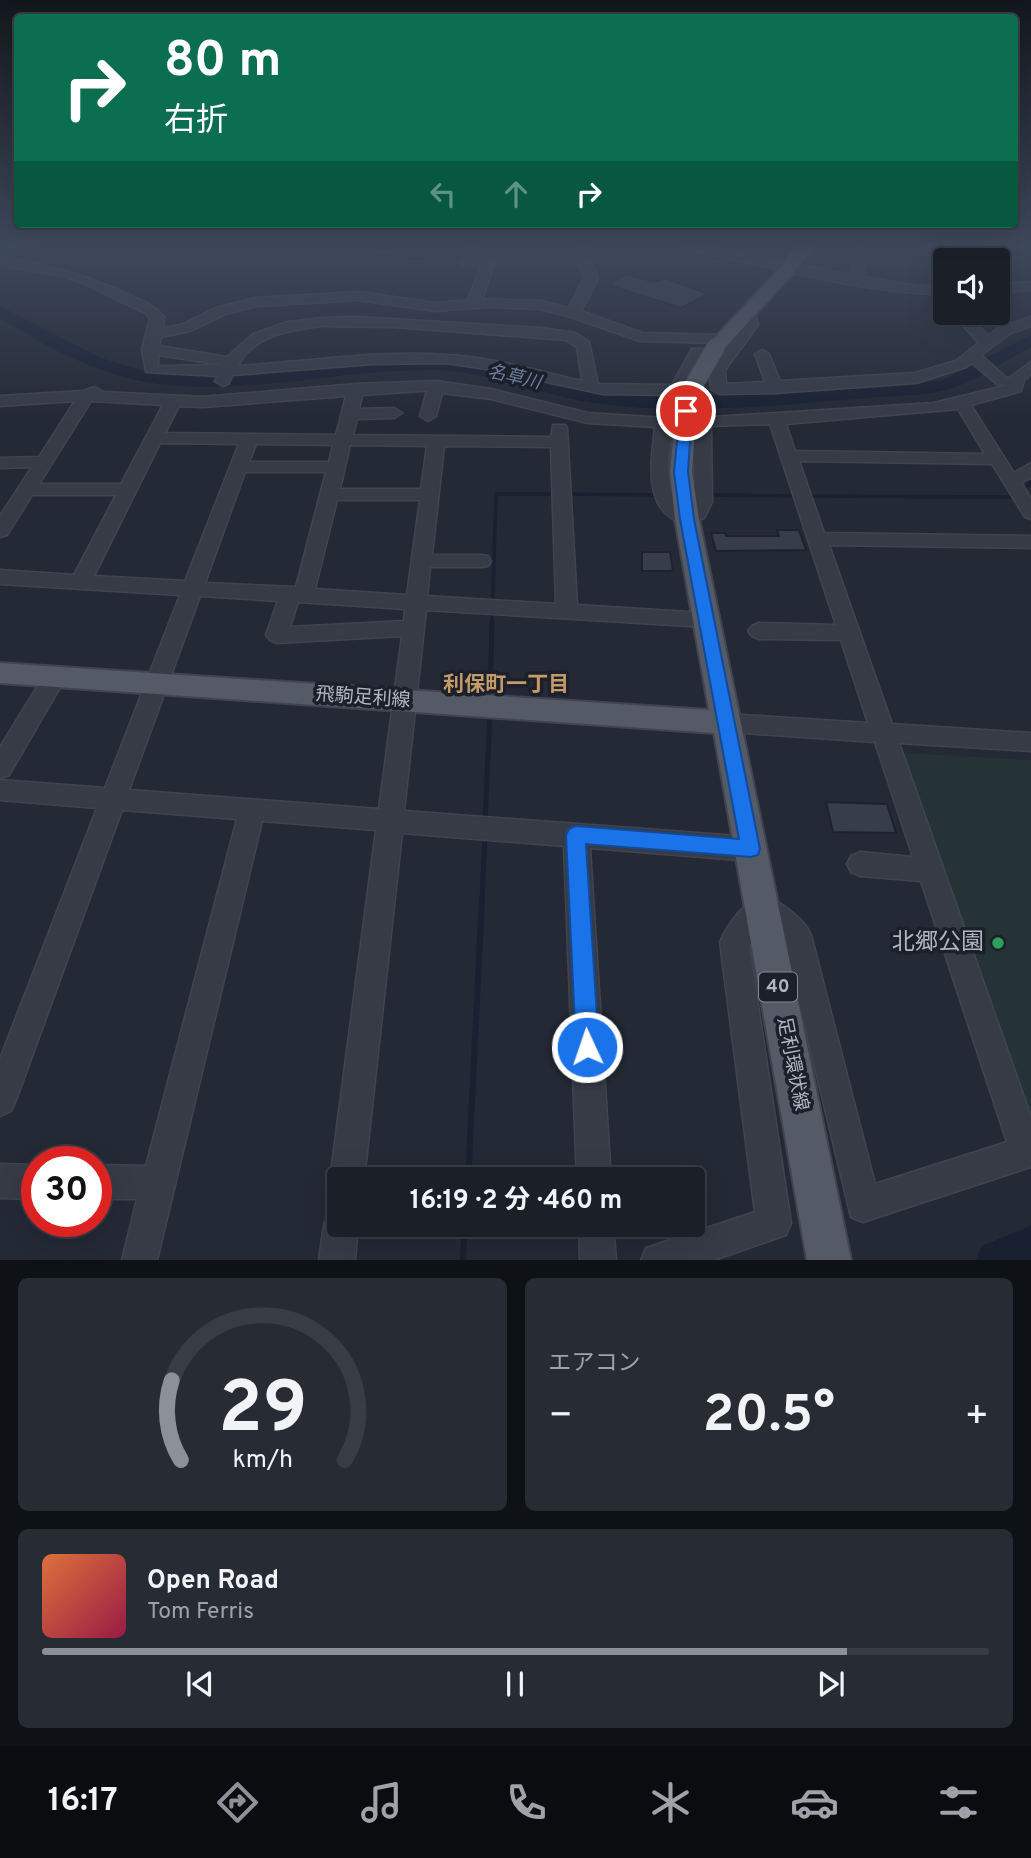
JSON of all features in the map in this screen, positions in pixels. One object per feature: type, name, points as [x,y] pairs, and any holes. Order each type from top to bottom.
[{"type":"main road","name":"足利環状線","points":[[753,305],[700,373],[686,411],[681,472],[705,620],[829,1255]]},
{"type":"main road","name":"飛駒足利線","points":[[0,673],[727,723]]},
{"type":"street","points":[[139,305],[157,317],[151,369],[224,377],[273,386]]},
{"type":"street","points":[[154,338],[247,305]]},
{"type":"street","points":[[363,321],[370,305]]},
{"type":"street","points":[[420,305],[435,307],[477,305]]},
{"type":"street","points":[[537,305],[573,313],[640,337],[722,347]]},
{"type":"street","points":[[573,313],[577,305]]},
{"type":"street","points":[[224,377],[235,352],[250,342],[289,327],[363,321],[570,336],[583,345],[591,386]]},
{"type":"street","points":[[722,347],[717,370],[719,390],[902,380],[970,359],[1010,328],[1031,321]]},
{"type":"street","points":[[968,325],[987,344]]},
{"type":"street","points":[[0,531],[15,498],[44,462],[86,396],[130,385],[188,392],[224,377],[393,359],[446,359],[491,364],[616,390],[677,390],[697,352],[722,347]]},
{"type":"street","points":[[762,354],[775,388]]},
{"type":"street","points":[[970,359],[999,379]]},
{"type":"street","points":[[962,403],[962,399],[1031,361]]},
{"type":"street","points":[[0,401],[86,396],[203,402],[356,389],[436,386],[491,394],[600,420],[664,423],[664,501],[672,511],[687,519],[697,514],[702,502],[704,421],[899,411],[962,403],[1014,388],[1016,378],[1031,367]]},
{"type":"street","points":[[428,416],[436,386]]},
{"type":"street","points":[[356,389],[329,494],[298,593],[277,635],[414,628]]},
{"type":"street","points":[[81,581],[173,401]]},
{"type":"street","points":[[962,403],[1031,513]]},
{"type":"street","points":[[561,412],[558,417],[567,611]]},
{"type":"street","points":[[350,414],[394,413]]},
{"type":"street","points":[[658,1259],[774,1223],[734,942],[762,907],[797,935],[863,1205],[1027,1152],[886,732],[776,419]]},
{"type":"street","points":[[155,438],[559,442]]},
{"type":"street","points":[[0,1100],[248,439]]},
{"type":"street","points":[[349,1167],[436,440]]},
{"type":"street","points":[[789,456],[998,459]]},
{"type":"street","points":[[0,463],[44,462]]},
{"type":"street","points":[[238,467],[336,467]]},
{"type":"street","points":[[1010,480],[1024,475],[1031,468]]},
{"type":"street","points":[[15,498],[128,490]]},
{"type":"street","points":[[329,494],[430,495]]},
{"type":"street","points":[[818,539],[1031,542]]},
{"type":"street","points":[[422,561],[481,561]]},
{"type":"street","points":[[0,577],[298,593],[705,620]]},
{"type":"street","points":[[759,631],[851,633]]},
{"type":"street","points":[[0,768],[55,677]]},
{"type":"street","points":[[727,723],[1031,742]]},
{"type":"street","points":[[0,790],[751,849]]},
{"type":"street","points":[[139,1259],[251,810]]},
{"type":"street","points":[[576,835],[593,1167]]},
{"type":"street","points":[[860,864],[932,870]]},
{"type":"street","points":[[0,1181],[21,1182]]},
{"type":"street","points":[[112,1182],[158,1183]]},
{"type":"street","points":[[337,1259],[340,1237]]},
{"type":"street","points":[[597,1237],[598,1259]]},
{"type":"shaded area","name":"北郷公園","points":[[906,753],[1031,760],[1031,1134],[900,757]]},
{"type":"building","points":[[777,530],[799,530],[806,550],[716,551],[711,533],[725,533],[726,536],[779,536]]},
{"type":"building","points":[[642,552],[670,552],[673,571],[642,571]]},
{"type":"building","points":[[826,802],[887,804],[896,833],[833,832]]},
{"type":"waterway","name":"名草川","points":[[0,311],[48,340],[95,362],[144,376],[171,380],[200,381],[433,365],[481,370],[593,397],[645,402],[763,401],[927,387],[949,383],[1031,340]]},
{"type":"waterway","points":[[1026,487],[1031,482]]},
{"type":"waterway","points":[[492,624],[496,494],[558,494]]},
{"type":"waterway","points":[[566,494],[657,495]]},
{"type":"waterway","points":[[710,495],[796,496]]},
{"type":"waterway","points":[[805,496],[1010,497]]},
{"type":"waterway","points":[[490,700],[492,622]]},
{"type":"waterway","points":[[485,822],[490,712]]},
{"type":"waterway","points":[[482,901],[485,834]]},
{"type":"waterway","points":[[469,1167],[482,899]]},
{"type":"waterway","points":[[463,1260],[464,1237]]},
{"type":"waterway","points":[[996,1260],[1031,1246]]},
{"type":"place","name":"北郷公園","points":[[998,943]]},
{"type":"district","name":"利保町一丁目","points":[[506,685]]},
{"type":"route","points":[[587,1047],[576,835],[751,849],[705,620],[682,487],[681,452],[686,411]]}]
